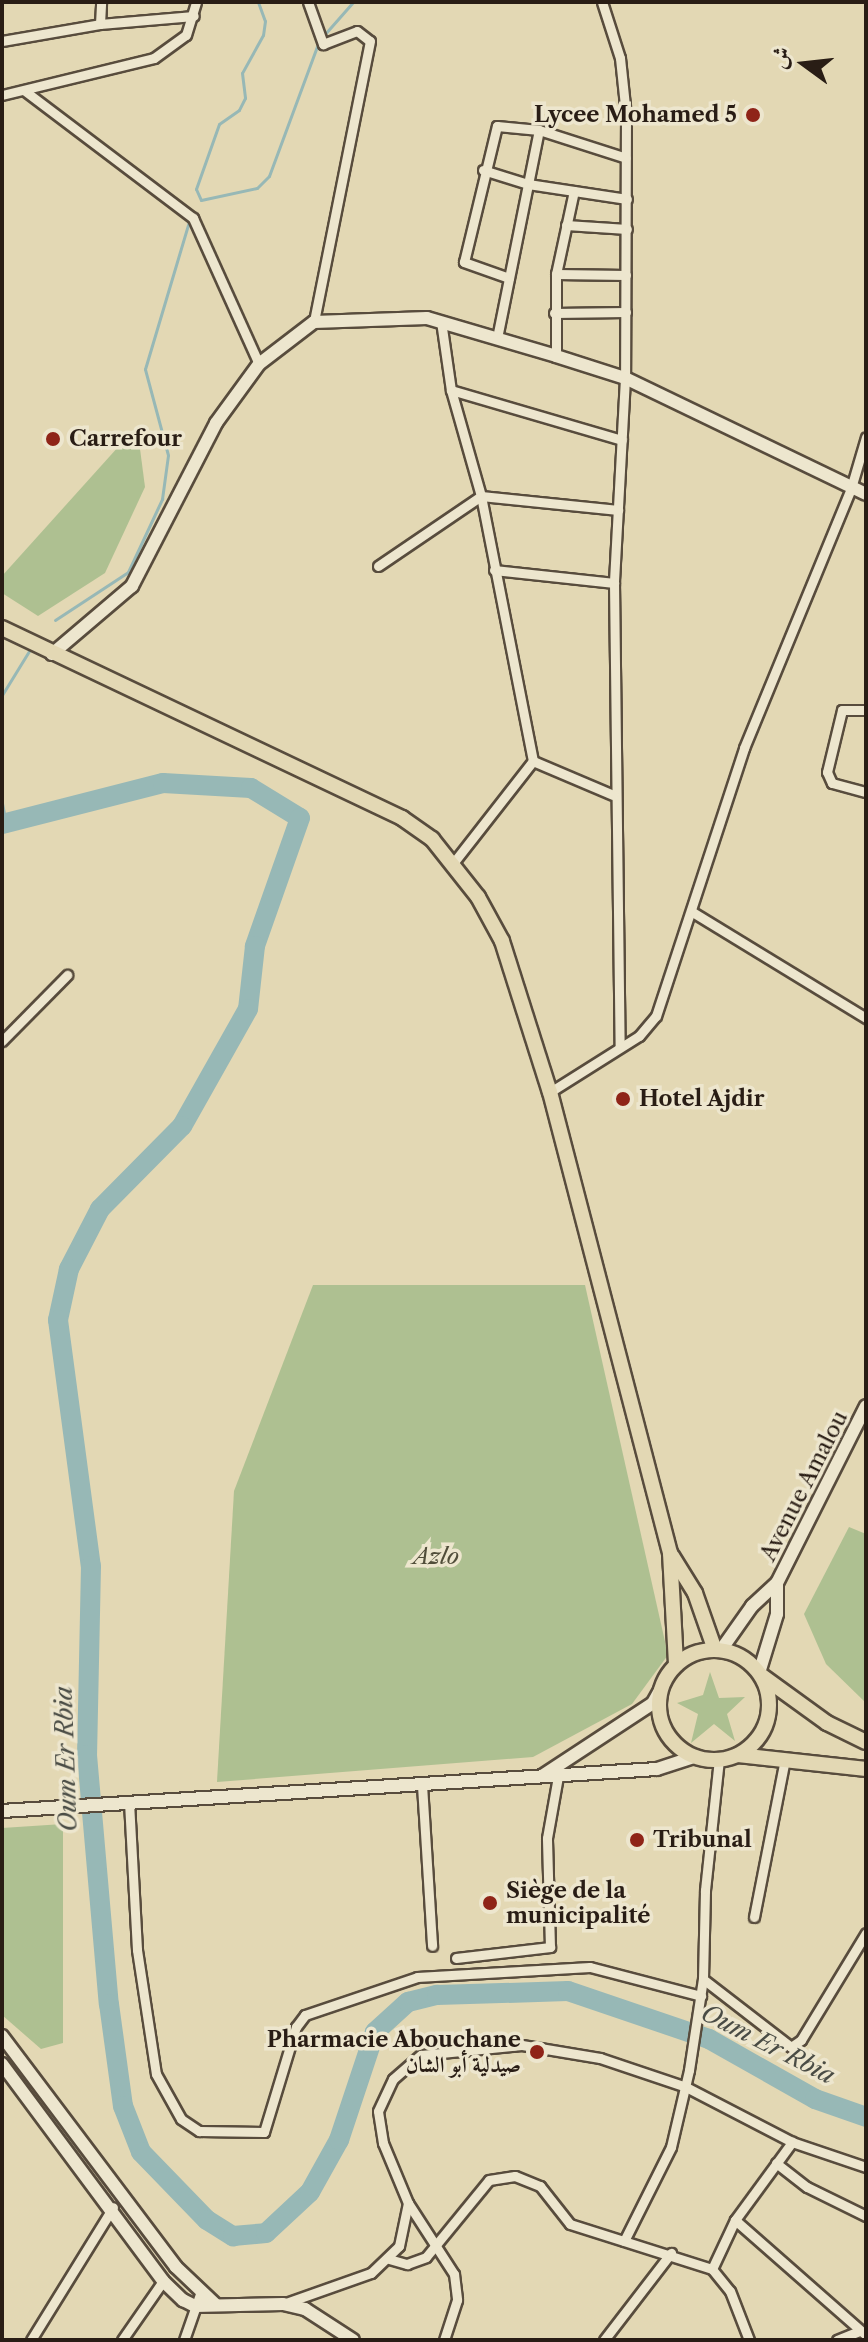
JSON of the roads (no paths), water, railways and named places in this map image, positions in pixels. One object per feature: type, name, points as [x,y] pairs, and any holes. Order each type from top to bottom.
[{"type":"main road","points":[[2,628],[361,797],[432,839],[454,862],[502,941],[550,1092],[670,1553],[676,1665],[663,1685],[659,1702],[665,1727],[680,1748],[695,1757],[719,1760],[738,1755],[866,1769]]},
{"type":"main road","points":[[670,1553],[695,1593],[718,1650]]},
{"type":"main road","points":[[676,1665],[718,1650],[739,1656],[827,1723],[866,1742]]},
{"type":"main road","points":[[738,1755],[751,1746],[767,1720],[769,1705],[760,1674]]},
{"type":"street","points":[[100,24],[101,2]]},
{"type":"street","points":[[2,95],[25,91],[64,76],[154,58],[186,35],[196,2]]},
{"type":"street","points":[[308,2],[323,44],[357,31],[370,41],[314,322]]},
{"type":"street","points":[[602,2],[620,58],[627,199],[625,378],[614,583],[613,795],[620,1047]]},
{"type":"street","points":[[2,41],[100,24],[194,16]]},
{"type":"street","points":[[25,91],[193,218],[259,364]]},
{"type":"street","points":[[509,278],[464,262],[483,170],[497,126],[539,130],[626,158]]},
{"type":"street","points":[[497,338],[539,130]]},
{"type":"street","points":[[483,170],[528,184],[627,199]]},
{"type":"street","points":[[556,356],[556,274],[574,191]]},
{"type":"street","points":[[566,225],[627,229]]},
{"type":"street","points":[[556,274],[626,275]]},
{"type":"street","points":[[554,313],[626,312]]},
{"type":"street","points":[[52,654],[132,586],[180,486],[259,364],[314,322],[409,317],[441,321],[556,356],[625,378],[866,494]]},
{"type":"street","points":[[441,321],[451,390],[481,496],[533,761],[454,862]]},
{"type":"street","points":[[451,390],[622,440]]},
{"type":"street","points":[[550,1092],[639,1036],[656,1016],[694,913],[744,748],[851,488],[866,437]]},
{"type":"street","points":[[378,566],[481,496],[618,510]]},
{"type":"street","points":[[494,570],[614,583]]},
{"type":"street","points":[[866,710],[842,710],[827,772],[832,783],[866,792]]},
{"type":"street","points":[[533,761],[613,795]]},
{"type":"street","points":[[694,913],[866,1018]]},
{"type":"street","points":[[2,1041],[67,975]]},
{"type":"street","name":"Avenue Amalou","points":[[777,1583],[866,1406]]},
{"type":"street","points":[[718,1650],[752,1606],[777,1583]]},
{"type":"street","points":[[760,1674],[777,1614],[777,1583]]},
{"type":"street","points":[[540,1778],[653,1703],[663,1685]]},
{"type":"street","points":[[2,1811],[657,1769],[695,1757]]},
{"type":"street","points":[[754,1917],[785,1759]]},
{"type":"street","points":[[624,2241],[671,2147],[686,2087],[703,1979],[705,1890],[719,1760]]},
{"type":"street","points":[[456,1958],[550,1947],[547,1838],[558,1776]]},
{"type":"street","points":[[422,1785],[432,1946]]},
{"type":"street","points":[[123,1802],[137,1950],[156,2074],[181,2119],[199,2131],[264,2132],[296,2027],[305,2015],[417,1977],[590,1967],[700,2000]]},
{"type":"street","points":[[703,1979],[791,2047],[801,2040],[866,1933]]},
{"type":"street","points":[[2,2036],[197,2300]]},
{"type":"street","points":[[444,2340],[457,2288],[439,2245],[408,2203],[383,2143],[378,2111],[393,2079],[421,2055],[522,2045],[561,2048],[686,2087],[792,2142],[866,2167]]},
{"type":"street","points":[[2,2064],[113,2207],[163,2281],[197,2300],[216,2305],[283,2304],[371,2273],[389,2259],[405,2227],[408,2203]]},
{"type":"street","points":[[712,2269],[735,2220],[792,2142]]},
{"type":"street","points":[[776,2163],[807,2187],[866,2216]]},
{"type":"street","points":[[389,2259],[407,2264],[439,2245],[486,2183],[507,2176],[540,2186],[570,2224],[671,2253],[712,2269],[730,2291],[749,2340]]},
{"type":"street","points":[[31,2340],[113,2207]]},
{"type":"street","points":[[735,2220],[862,2333]]},
{"type":"street","points":[[604,2340],[671,2253]]},
{"type":"street","points":[[122,2340],[163,2281]]},
{"type":"street","points":[[184,2340],[197,2300]]},
{"type":"street","points":[[283,2304],[323,2318],[353,2340]]},
{"type":"street","points":[[837,2340],[862,2333]]},
{"type":"waterway","points":[[258,2],[265,21],[263,35],[242,73],[245,98],[239,110],[219,124],[196,189],[201,200],[257,188],[269,176],[319,41]]},
{"type":"waterway","points":[[324,35],[353,2]]},
{"type":"waterway","points":[[55,620],[128,572],[162,499],[168,455],[145,369],[190,218]]},
{"type":"waterway","points":[[2,695],[29,651]]},
{"type":"waterway","name":"Oum Er Rbia","points":[[2,824],[163,783],[251,788],[300,818],[255,946],[248,1009],[182,1126],[100,1209],[69,1269],[58,1320],[91,1566],[87,1755],[109,2004],[123,2106],[141,2152],[207,2220],[233,2236],[266,2233],[310,2192],[339,2140],[375,2032],[408,2002],[437,1995],[568,1991],[709,2039],[815,2099],[866,2117]]},
{"type":"waterway","points":[[2,803],[6,823]]},
{"type":"place","name":"Lycee Mohamed 5","points":[[753,115]]},
{"type":"place","name":"Carrefour","points":[[53,439]]},
{"type":"place","name":"Hotel Ajdir","points":[[623,1099]]},
{"type":"place","name":"Tribunal","points":[[637,1840]]},
{"type":"place","name":"Siège de la municipalité","points":[[490,1903]]},
{"type":"place","name":"Pharmacie Abouchane صيدلية أبو الشان","points":[[537,2052]]},
{"type":"park label","name":"Azlo","points":[[436,1557]]}]
